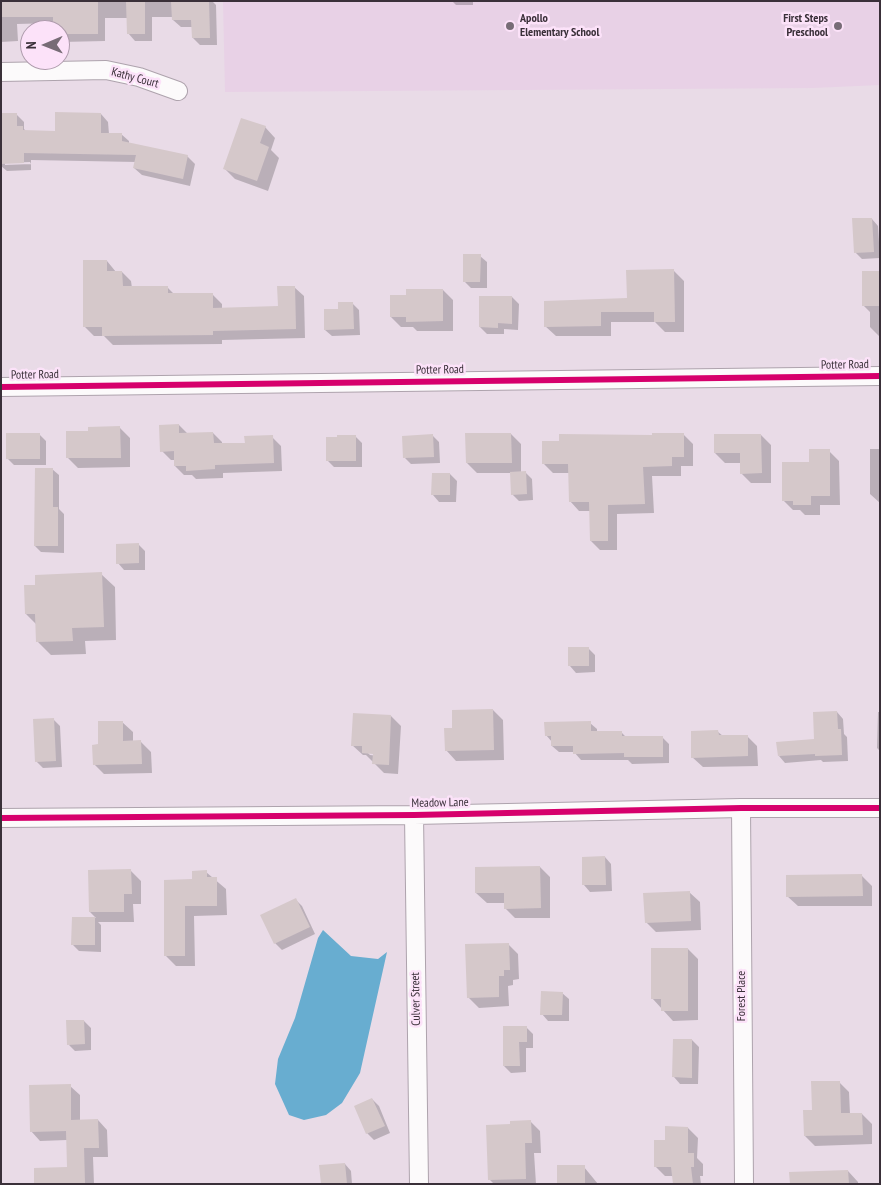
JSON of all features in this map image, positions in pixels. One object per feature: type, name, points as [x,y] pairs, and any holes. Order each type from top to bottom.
[{"type":"street","name":"Kathy Court","points":[[1,72],[106,70],[139,76],[178,91]]},
{"type":"street","name":"Potter Road","points":[[1,387],[880,376]]},
{"type":"street","name":"Meadow Lane","points":[[1,818],[414,815],[741,808],[880,808]]},
{"type":"street","name":"Forest Place","points":[[741,808],[744,1184]]},
{"type":"street","name":"Culver Street","points":[[414,815],[419,1184]]},
{"type":"shaded area","name":"Apollo Elementary School","points":[[223,1],[880,1],[880,85],[813,88],[225,92]]},
{"type":"water","points":[[323,930],[351,956],[378,959],[387,952],[360,1073],[342,1103],[326,1115],[304,1120],[289,1115],[275,1084],[278,1059],[295,1018],[318,938]]},
{"type":"building","points":[[1,1],[98,1],[98,34],[70,34],[70,20],[53,20],[53,17],[1,17]]},
{"type":"building","points":[[126,1],[145,1],[145,34],[127,34]]},
{"type":"building","points":[[171,1],[209,1],[210,38],[192,38],[191,20],[172,20]]},
{"type":"building","points":[[55,112],[101,113],[101,133],[122,133],[122,141],[188,155],[183,179],[133,168],[136,155],[24,153],[24,163],[1,164],[1,113],[17,113],[17,126],[23,126],[23,130],[55,131]]},
{"type":"building","points":[[241,118],[266,126],[260,143],[269,147],[257,181],[223,169]]},
{"type":"building","points":[[852,218],[872,218],[874,252],[854,253]]},
{"type":"building","points":[[463,254],[481,254],[480,282],[463,282]]},
{"type":"building","points":[[83,260],[107,260],[107,271],[122,271],[123,286],[168,286],[168,293],[213,293],[213,308],[278,306],[277,286],[295,286],[296,329],[213,331],[213,335],[102,336],[102,327],[83,327]]},
{"type":"building","points":[[674,269],[675,322],[654,322],[654,312],[601,312],[601,326],[544,327],[544,301],[627,298],[626,270]]},
{"type":"building","points":[[862,271],[880,271],[880,306],[862,306]]},
{"type":"building","points":[[406,289],[443,289],[443,321],[406,322],[406,317],[390,317],[390,295],[406,295]]},
{"type":"building","points":[[479,296],[512,296],[512,324],[498,323],[498,328],[479,327]]},
{"type":"building","points":[[338,302],[353,302],[354,329],[324,330],[324,309],[338,309]]},
{"type":"building","points":[[179,424],[179,433],[213,432],[214,443],[245,443],[244,436],[273,435],[274,463],[215,465],[215,469],[186,471],[186,466],[174,466],[174,451],[160,452],[159,425]]},
{"type":"building","points":[[120,426],[121,458],[66,458],[66,431],[88,431],[88,427]]},
{"type":"building","points":[[6,433],[40,433],[40,459],[6,459]]},
{"type":"building","points":[[465,433],[511,433],[512,463],[466,463]]},
{"type":"building","points":[[652,433],[684,433],[684,457],[672,457],[672,466],[643,467],[645,504],[608,505],[608,541],[590,541],[589,502],[569,502],[568,464],[542,464],[542,441],[559,441],[559,434],[652,435]]},
{"type":"building","points":[[433,434],[434,457],[403,458],[402,436]]},
{"type":"building","points":[[714,434],[761,434],[762,473],[740,474],[740,453],[714,453]]},
{"type":"building","points":[[337,435],[356,435],[356,461],[326,461],[326,437],[337,437]]},
{"type":"building","points":[[809,449],[830,449],[830,496],[811,496],[811,505],[793,505],[793,501],[782,501],[782,462],[809,462]]},
{"type":"building","points":[[35,468],[53,468],[53,507],[58,507],[58,546],[34,546]]},
{"type":"building","points":[[526,471],[527,494],[511,495],[510,472]]},
{"type":"building","points":[[432,473],[450,473],[450,495],[431,495]]},
{"type":"building","points":[[139,543],[139,563],[116,564],[116,544]]},
{"type":"building","points":[[102,572],[104,627],[72,628],[73,641],[36,642],[35,614],[25,614],[24,585],[35,585],[35,575]]},
{"type":"building","points":[[568,647],[589,647],[589,666],[568,666]]},
{"type":"building","points":[[493,709],[494,750],[445,751],[444,728],[452,728],[452,710]]},
{"type":"building","points":[[837,711],[838,729],[841,729],[842,755],[778,756],[776,742],[814,739],[813,712]]},
{"type":"building","points":[[353,713],[391,715],[389,765],[372,764],[373,754],[362,753],[362,746],[351,746]]},
{"type":"building","points":[[54,718],[56,761],[35,762],[33,719]]},
{"type":"building","points":[[98,721],[123,721],[123,741],[141,740],[142,764],[93,765],[92,745],[98,744]]},
{"type":"building","points":[[591,721],[591,731],[622,731],[622,736],[663,736],[663,757],[624,757],[624,753],[573,754],[573,746],[551,746],[551,736],[545,736],[544,722]]},
{"type":"building","points":[[718,730],[719,735],[748,735],[748,756],[691,758],[691,731]]},
{"type":"building","points":[[605,856],[606,885],[582,885],[582,857]]},
{"type":"building","points":[[540,866],[541,908],[504,909],[504,893],[475,893],[475,867]]},
{"type":"building","points":[[131,869],[132,894],[124,894],[124,912],[89,912],[88,870]]},
{"type":"building","points":[[207,870],[207,877],[217,877],[217,906],[185,906],[185,956],[164,956],[164,880],[192,879],[192,871]]},
{"type":"building","points":[[862,874],[863,896],[786,897],[786,875]]},
{"type":"building","points":[[690,891],[691,921],[645,923],[643,893]]},
{"type":"building","points":[[296,898],[310,927],[274,944],[260,915]]},
{"type":"building","points":[[72,917],[95,917],[95,945],[71,945]]},
{"type":"building","points":[[509,943],[510,970],[504,970],[504,976],[499,976],[499,997],[467,998],[465,944]]},
{"type":"building","points":[[651,948],[688,948],[688,1011],[661,1011],[661,999],[651,999]]},
{"type":"building","points":[[541,991],[563,992],[562,1015],[540,1015]]},
{"type":"building","points":[[66,1020],[84,1020],[85,1044],[67,1045]]},
{"type":"building","points":[[503,1026],[527,1026],[527,1042],[519,1042],[520,1066],[503,1066]]},
{"type":"building","points":[[673,1039],[692,1039],[692,1078],[672,1077]]},
{"type":"building","points":[[811,1081],[840,1081],[841,1113],[862,1113],[863,1135],[804,1136],[803,1110],[812,1110]]},
{"type":"building","points":[[71,1084],[71,1120],[98,1119],[99,1148],[84,1148],[85,1184],[34,1184],[34,1168],[67,1167],[66,1131],[30,1132],[29,1085]]},
{"type":"building","points":[[372,1098],[385,1126],[366,1134],[354,1106]]},
{"type":"building","points":[[531,1120],[532,1143],[525,1143],[526,1179],[488,1180],[486,1125],[510,1124],[510,1121]]},
{"type":"building","points":[[665,1126],[688,1127],[688,1153],[694,1153],[694,1167],[691,1167],[693,1184],[673,1184],[671,1167],[654,1167],[654,1140],[665,1140]]},
{"type":"building","points":[[345,1163],[347,1184],[321,1184],[319,1165]]},
{"type":"building","points":[[557,1165],[585,1165],[585,1184],[557,1184]]},
{"type":"building","points":[[848,1170],[849,1184],[790,1184],[789,1172]]},
{"type":"cycle path","points":[[1,387],[880,376]]},
{"type":"cycle path","points":[[1,818],[414,815],[741,808],[880,808]]},
{"type":"place","name":"Apollo Elementary School","points":[[510,26]]},
{"type":"place","name":"First Steps Preschool","points":[[838,26]]}]
